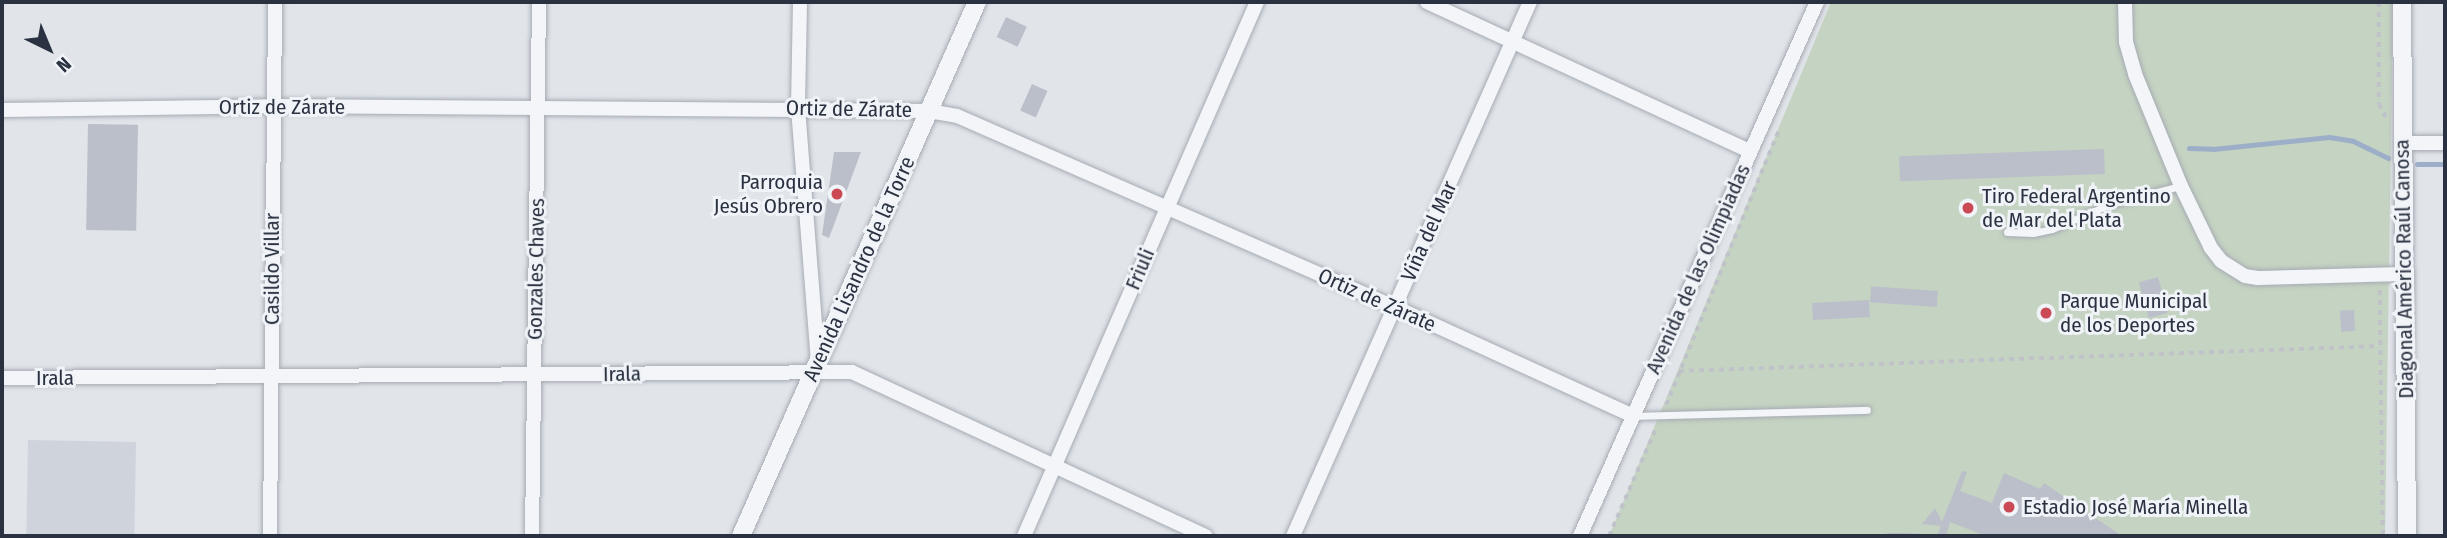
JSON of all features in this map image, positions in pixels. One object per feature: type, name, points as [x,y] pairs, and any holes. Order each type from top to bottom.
[{"type":"street","name":"Casildo Villar","points":[[270,536],[275,2]]},
{"type":"street","name":"Gonzales Chaves","points":[[533,536],[539,2]]},
{"type":"street","points":[[800,2],[798,108],[816,366]]},
{"type":"street","name":"Avenida Lisandro de la Torre","points":[[741,536],[977,2]]},
{"type":"street","name":"Friuli","points":[[1024,536],[1256,2]]},
{"type":"street","points":[[1427,2],[1749,151]]},
{"type":"street","name":"Viña del Mar","points":[[1293,536],[1530,2]]},
{"type":"street","name":"Avenida de las Olimpiadas","points":[[1580,536],[1816,2]]},
{"type":"street","points":[[2125,2],[2129,57],[2181,186],[2211,248],[2231,269],[2259,278],[2404,274]]},
{"type":"street","name":"Diagonal Américo Raúl Canosa","points":[[2402,2],[2407,536]]},
{"type":"street","name":"Ortiz de Zárate","points":[[2,110],[273,106],[538,110],[798,108],[929,111],[957,116],[1165,210],[1395,307],[1633,416]]},
{"type":"street","points":[[2402,147],[2445,144]]},
{"type":"street","name":"Irala","points":[[2,378],[534,375],[816,366],[852,372],[1206,536]]},
{"type":"lane","points":[[2007,232],[2033,233],[2052,229],[2113,203],[2181,186]]},
{"type":"lane","points":[[1633,416],[1867,410]]},
{"type":"path","points":[[2379,2],[2379,104],[2402,147]]},
{"type":"path","points":[[1609,536],[1768,159]]},
{"type":"path","points":[[2379,275],[2383,536]]},
{"type":"path","points":[[1679,371],[2380,346]]},
{"type":"shaded area","points":[[28,440],[136,442],[134,536],[26,536]]},
{"type":"green space","name":"Parque Municipal de los Deportes","points":[[1831,2],[2393,2],[2385,536],[1609,536]]},
{"type":"building","points":[[1006,17],[1027,27],[1018,47],[997,37]]},
{"type":"building","points":[[1032,84],[1048,91],[1036,117],[1020,110]]},
{"type":"building","points":[[88,124],[138,125],[136,231],[86,230]]},
{"type":"building","points":[[2104,149],[2105,174],[1900,181],[1899,156]]},
{"type":"building","name":"Parroquia Jesús Obrero","points":[[834,152],[861,152],[829,238],[822,235]]},
{"type":"building","points":[[2158,277],[2168,313],[2149,318],[2139,283]]},
{"type":"building","points":[[1871,286],[1938,291],[1937,307],[1870,302]]},
{"type":"building","points":[[1869,300],[1870,317],[1813,320],[1812,303]]},
{"type":"building","points":[[2354,310],[2355,331],[2341,332],[2340,311]]},
{"type":"building","name":"Estadio José María Minella","points":[[1962,471],[1967,472],[1960,491],[1992,503],[2004,473],[2040,489],[2044,483],[2122,536],[1986,536],[1950,522],[1946,536],[1937,536],[1941,526],[1922,524],[1935,508],[1942,522]]},
{"type":"building","points":[[1908,533],[1937,535],[1879,536]]},
{"type":"waterway","points":[[2189,148],[2213,149],[2329,137],[2353,141],[2388,158]]},
{"type":"waterway","points":[[2417,164],[2445,164]]},
{"type":"place","name":"Parroquia Jesús Obrero","points":[[837,194]]},
{"type":"place","name":"Tiro Federal Argentino de Mar del Plata","points":[[1968,208]]},
{"type":"place","name":"Parque Municipal de los Deportes","points":[[2046,313]]},
{"type":"place","name":"Estadio José María Minella","points":[[2009,507]]}]
